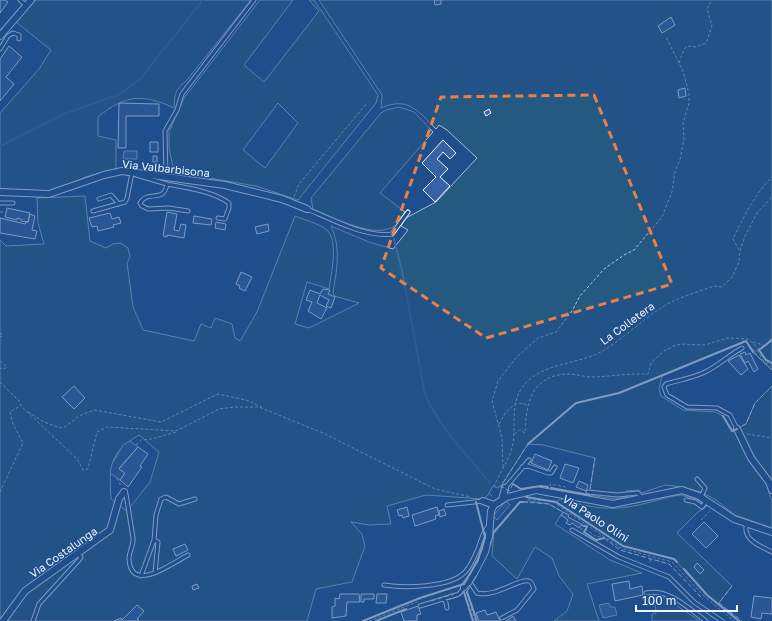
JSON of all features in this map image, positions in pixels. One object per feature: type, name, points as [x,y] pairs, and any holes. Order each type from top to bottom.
[{"type":"street","points":[[0,36],[31,0]]},
{"type":"street","name":"Via Valbarbisona","points":[[0,192],[49,194],[104,175],[122,171],[225,185],[293,201],[307,208]]},
{"type":"street","points":[[738,431],[751,458],[769,482],[772,490]]},
{"type":"street","points":[[504,499],[505,488]]},
{"type":"street","name":"Via Paolo Olini","points":[[494,505],[504,499],[536,490],[613,504],[682,490],[704,499],[734,519],[772,532]]},
{"type":"street","name":"Via Costalunga","points":[[3,621],[25,591],[110,530],[119,499],[124,492]]},
{"type":"street","points":[[464,587],[469,581],[485,552],[489,537],[491,511],[494,505],[483,501]]},
{"type":"lane","points":[[20,0],[27,6]]},
{"type":"lane","points":[[166,177],[165,132],[177,110],[182,94],[254,0]]},
{"type":"lane","points":[[0,49],[8,36],[13,33],[19,35],[19,40]]},
{"type":"lane","points":[[93,211],[125,202],[131,172],[141,178],[200,191],[229,202],[229,208],[225,219],[218,218]]},
{"type":"lane","points":[[167,184],[166,191],[161,195],[151,196],[142,200],[141,205],[148,209],[169,208],[188,211]]},
{"type":"lane","points":[[99,199],[111,195],[119,204]]},
{"type":"lane","points":[[0,203],[13,203]]},
{"type":"lane","points":[[307,208],[344,225],[381,236],[392,234],[408,212]]},
{"type":"lane","points":[[738,431],[730,415],[717,408],[687,407],[668,395],[664,388],[666,384],[703,373],[720,364],[727,356],[742,348]]},
{"type":"lane","points":[[505,488],[529,460]]},
{"type":"lane","points":[[522,467],[528,466],[548,473],[551,473],[555,467]]},
{"type":"lane","points":[[686,500],[695,502],[702,507],[705,488],[697,479]]},
{"type":"lane","points":[[124,492],[126,494],[134,545],[129,559],[133,569],[141,576],[150,576],[188,555]]},
{"type":"lane","points":[[588,492],[617,495],[638,493],[642,499]]},
{"type":"lane","points":[[141,576],[154,540],[156,515],[161,499],[166,497],[179,504],[195,499]]},
{"type":"lane","points":[[447,506],[483,501]]},
{"type":"lane","points":[[747,523],[745,528],[748,537],[756,544],[772,552]]},
{"type":"lane","points":[[384,585],[403,587],[427,585],[450,581],[465,573],[477,551],[485,529],[489,526]]},
{"type":"lane","points":[[572,530],[619,557],[669,577],[694,602],[722,621]]},
{"type":"lane","points":[[154,540],[158,542],[155,573]]},
{"type":"lane","points":[[33,621],[39,604],[81,557],[80,554],[76,554]]},
{"type":"lane","points":[[469,581],[477,593],[482,595],[500,591],[522,582],[531,582],[534,589],[524,603],[517,610],[502,618]]},
{"type":"lane","points":[[420,606],[459,594],[464,587]]},
{"type":"lane","points":[[646,593],[652,591],[666,593],[706,621]]},
{"type":"lane","points":[[446,598],[447,608]]},
{"type":"path","points":[[679,63],[684,49],[688,46],[696,47],[706,43],[712,26],[707,9],[712,0]]},
{"type":"path","points":[[503,467],[502,438],[492,401],[498,382],[516,358],[538,338],[556,332],[572,311],[580,296],[604,269],[634,250],[662,218],[672,192],[675,171],[680,160],[684,139],[683,123],[689,103],[689,94],[679,63],[666,37]]},
{"type":"path","points":[[293,201],[299,184],[367,104]]},
{"type":"path","points":[[740,251],[734,239],[736,232],[754,201],[772,177]]},
{"type":"path","name":"La Colletera","points":[[494,486],[512,447],[516,403],[520,392],[527,382],[549,368],[565,365],[593,356],[604,350],[665,305],[714,286],[722,286],[732,277],[739,262],[740,251],[745,236],[757,213],[772,197]]},
{"type":"path","points":[[0,333],[3,336],[0,337]]},
{"type":"path","points":[[753,352],[764,345],[772,337]]},
{"type":"path","points":[[514,434],[520,430],[525,433],[527,408],[532,393],[548,378],[567,374],[588,377],[648,374],[651,363],[664,351],[681,344],[704,345],[727,338],[748,339],[752,342],[764,345]]},
{"type":"path","points":[[752,342],[763,360],[772,367]]},
{"type":"path","points":[[0,361],[7,367],[4,369],[0,368]]},
{"type":"path","points":[[0,382],[20,402],[21,406],[73,455],[83,470],[86,470],[97,432],[107,427],[176,431]]},
{"type":"path","points":[[26,411],[44,422],[60,428],[65,427],[79,416],[94,410],[161,422],[218,394],[224,394],[246,400],[323,433],[435,489],[471,496],[483,501]]},
{"type":"path","points":[[498,424],[506,412],[516,403],[525,404],[527,408]]},
{"type":"path","points":[[0,492],[23,442],[12,422],[10,412],[21,406]]},
{"type":"path","points":[[136,445],[141,440],[152,439],[176,431],[219,409],[235,407],[264,408]]},
{"type":"path","points":[[738,431],[772,438]]},
{"type":"path","points":[[117,478],[124,492]]},
{"type":"path","points":[[548,491],[550,484],[566,487]]},
{"type":"path","name":"Via Paolo Olini","points":[[527,499],[553,502],[621,548],[676,564],[706,597],[734,621]]},
{"type":"path","points":[[701,520],[714,506]]},
{"type":"path","points":[[580,528],[585,529],[597,537],[603,535]]},
{"type":"path","points":[[464,587],[475,621]]},
{"type":"highlighted area","points":[[594,95],[672,284],[486,338],[381,268],[441,97]]},
{"type":"shaded area","points":[[36,0],[251,0],[187,80],[178,89],[175,95],[174,108],[152,100],[143,98],[134,99],[117,104],[98,117],[98,136],[116,140],[116,169],[85,177],[59,190],[0,189],[0,113],[39,69],[51,50],[16,22]]},
{"type":"shaded area","points":[[260,0],[293,0],[244,65],[264,82],[319,11],[309,0],[314,0],[378,95],[376,103],[298,200],[256,186],[174,172],[169,148],[169,132],[184,98]],"holes":[[[278,103],[298,123],[265,168],[243,150]]]},
{"type":"shaded area","points":[[319,0],[772,0],[772,370],[760,359],[746,341],[662,376],[659,389],[661,396],[683,410],[715,412],[723,416],[732,431],[746,424],[755,403],[772,386],[772,480],[769,493],[772,501],[772,528],[735,515],[716,500],[701,492],[683,487],[665,485],[642,493],[638,490],[626,491],[627,497],[616,499],[589,495],[595,458],[543,445],[528,444],[501,486],[497,488],[493,486],[488,495],[483,499],[426,495],[387,506],[391,524],[369,525],[351,522],[362,534],[365,546],[352,582],[316,589],[307,621],[0,621],[0,240],[6,246],[44,244],[38,223],[37,198],[85,196],[90,241],[106,248],[113,244],[121,243],[128,248],[130,257],[127,263],[133,307],[143,330],[194,341],[201,324],[211,328],[215,318],[232,324],[235,338],[240,341],[257,312],[295,216],[327,230],[331,235],[333,242],[333,258],[329,289],[307,282],[295,324],[309,328],[359,303],[334,296],[333,292],[337,267],[337,250],[331,226],[369,242],[393,249],[408,230],[401,226],[406,218],[436,202],[477,158],[447,130],[439,125],[436,129],[424,116],[412,107],[398,104],[381,108],[382,95]],"holes":[[[139,435],[159,452],[150,482],[127,511],[111,499],[111,469],[116,454],[122,448]]]},
{"type":"shaded area","points":[[399,107],[414,112],[433,132],[380,193],[405,212],[399,222],[388,229],[367,229],[343,222],[313,209],[311,198],[381,113],[386,110]]},
{"type":"shaded area","points":[[124,151],[137,151],[137,159],[123,159]]},
{"type":"shaded area","points":[[130,441],[138,447],[119,468],[125,473],[120,480],[110,473],[112,464],[123,445]]},
{"type":"shaded area","points":[[681,495],[696,499],[707,506],[698,512],[677,533],[732,586],[718,604],[707,595],[674,559],[623,546],[556,502],[560,499],[593,507],[618,508],[634,506]]},
{"type":"shaded area","points":[[506,501],[510,505],[497,520],[493,516]]},
{"type":"shaded area","points":[[529,501],[549,504],[563,512],[555,524],[610,560],[642,573],[587,584],[599,621],[554,621],[567,611],[573,594],[559,576],[552,558],[535,547],[517,579],[492,556],[494,532],[520,502]]},
{"type":"shaded area","points":[[654,594],[662,596],[700,621],[652,621],[652,614],[656,613]]},
{"type":"shaded area","points":[[609,603],[610,607],[615,607],[617,615],[603,618],[599,605]]},
{"type":"building","points":[[0,0],[5,0],[8,2],[0,13]]},
{"type":"building","points":[[434,0],[441,0],[441,4],[435,5]]},
{"type":"building","points":[[671,17],[675,25],[662,33],[658,26]]},
{"type":"building","points":[[9,46],[22,57],[6,77],[14,84],[0,101],[0,59]]},
{"type":"building","points":[[685,88],[686,96],[679,98],[678,90]]},
{"type":"building","points":[[119,103],[159,104],[159,116],[126,116],[126,148],[118,148]]},
{"type":"building","points":[[489,109],[491,113],[486,116],[484,112]]},
{"type":"building","points":[[443,140],[456,153],[450,159],[443,152],[437,159],[448,169],[440,177],[450,186],[435,202],[423,190],[436,177],[422,163]]},
{"type":"building","points":[[150,142],[158,142],[158,152],[150,152]]},
{"type":"building","points":[[153,156],[157,156],[157,162],[153,162]]},
{"type":"building","points":[[7,208],[30,213],[28,222],[21,221],[21,219],[17,218],[17,220],[5,217]]},
{"type":"building","points":[[167,212],[177,214],[174,230],[179,231],[181,224],[186,225],[184,238],[167,235],[167,237],[163,236]]},
{"type":"building","points":[[110,213],[112,219],[119,217],[121,223],[113,225],[114,227],[98,231],[97,226],[92,227],[89,218]]},
{"type":"building","points":[[30,214],[35,216],[32,230],[37,231],[35,239],[0,233],[0,218],[25,224],[28,222]]},
{"type":"building","points":[[194,216],[212,219],[211,225],[193,223]]},
{"type":"building","points":[[216,222],[226,224],[225,230],[215,228]]},
{"type":"building","points":[[268,224],[269,231],[257,234],[255,227]]},
{"type":"building","points":[[241,272],[252,277],[245,291],[239,288],[240,286],[236,284]]},
{"type":"building","points":[[323,289],[330,290],[328,294],[335,297],[331,308],[326,306],[329,300],[320,295],[317,303],[327,308],[321,319],[308,311],[312,302],[306,300],[310,290],[320,294]]},
{"type":"building","points":[[745,352],[746,355],[750,353],[758,369],[754,372],[748,361],[745,363],[740,354]]},
{"type":"building","points":[[739,355],[748,369],[741,375],[728,361]]},
{"type":"building","points":[[74,386],[85,398],[74,409],[62,397]]},
{"type":"building","points":[[138,447],[148,454],[140,466],[142,467],[128,487],[120,480],[125,473],[119,469]]},
{"type":"building","points":[[535,454],[552,461],[548,470],[531,463]]},
{"type":"building","points":[[565,464],[579,468],[573,483],[560,478]]},
{"type":"building","points":[[579,481],[588,485],[586,491],[576,487]]},
{"type":"building","points":[[407,507],[409,516],[403,518],[402,515],[399,516],[397,510]]},
{"type":"building","points":[[437,507],[439,515],[435,516],[436,519],[415,526],[412,515]]},
{"type":"building","points":[[444,509],[446,515],[440,517],[439,511]]},
{"type":"building","points":[[563,512],[569,515],[568,517],[585,526],[584,527],[581,525],[579,528],[572,523],[570,525],[566,523],[568,520],[561,515]]},
{"type":"building","points":[[704,522],[718,536],[706,548],[692,534]]},
{"type":"building","points":[[185,544],[188,550],[176,556],[173,549]]},
{"type":"building","points":[[697,563],[704,570],[700,574],[694,567]]},
{"type":"building","points":[[629,581],[630,589],[642,586],[643,595],[615,601],[612,584]]},
{"type":"building","points":[[197,584],[199,588],[193,590],[192,586]]},
{"type":"building","points":[[340,594],[359,594],[360,602],[347,602],[346,616],[332,618],[332,607],[335,606],[335,598],[339,599]]},
{"type":"building","points":[[361,594],[374,594],[374,599],[364,599],[364,602],[361,602]]},
{"type":"building","points":[[377,594],[387,594],[386,603],[376,603]]},
{"type":"building","points":[[754,596],[772,598],[772,614],[762,613],[761,619],[751,617]]},
{"type":"building","points":[[137,605],[144,611],[137,619],[139,620],[138,621],[114,621],[121,618],[122,620]]},
{"type":"building","points":[[418,606],[421,614],[417,615],[417,621],[404,621],[401,612]]},
{"type":"building","points":[[485,610],[487,615],[496,612],[500,621],[479,621],[476,613]]},
{"type":"building","points":[[513,616],[516,621],[506,621]]},
{"type":"waterway","points":[[0,146],[64,114],[120,94],[140,79],[203,0]]},
{"type":"waterway","points":[[394,239],[402,271],[425,394],[438,418],[446,429],[490,483]]},
{"type":"fence","points":[[753,352],[772,370]]},
{"type":"fence","points":[[742,426],[746,424],[755,403],[772,386]]},
{"type":"fence","points":[[513,484],[509,491],[501,486],[528,444]]},
{"type":"fence","points":[[590,489],[595,458]]},
{"type":"fence","points":[[523,502],[549,504],[563,512]]},
{"type":"fence","points":[[490,545],[494,532]]},
{"type":"fence","points":[[604,538],[620,550],[669,564],[703,599]]},
{"type":"fence","points":[[467,592],[476,576]]},
{"type":"fence","points":[[732,586],[719,603],[742,621]]},
{"type":"fence","points":[[446,600],[457,597],[464,592]]},
{"type":"fence","points":[[431,601],[454,594]]},
{"type":"wall","points":[[772,340],[759,350],[766,360],[772,363]]},
{"type":"wall","points":[[528,444],[576,403],[619,393],[746,341],[753,352]]},
{"type":"wall","points":[[723,416],[732,431],[737,429]]},
{"type":"wall","points":[[513,484],[521,489],[541,486],[548,487]]},
{"type":"wall","points":[[551,488],[589,495]]},
{"type":"wall","points":[[526,497],[556,502],[623,546],[674,559],[677,562]]},
{"type":"wall","points":[[363,621],[420,598],[464,584],[478,560],[485,537],[476,502]]},
{"type":"wall","points":[[494,532],[520,502],[523,502]]},
{"type":"wall","points":[[585,526],[587,527],[584,532],[596,540],[604,538]]},
{"type":"wall","points":[[684,569],[707,595],[739,621]]},
{"type":"wall","points":[[464,592],[473,621]]},
{"type":"wall","points":[[467,592],[477,621]]},
{"type":"wall","points":[[376,621],[406,609]]}]
